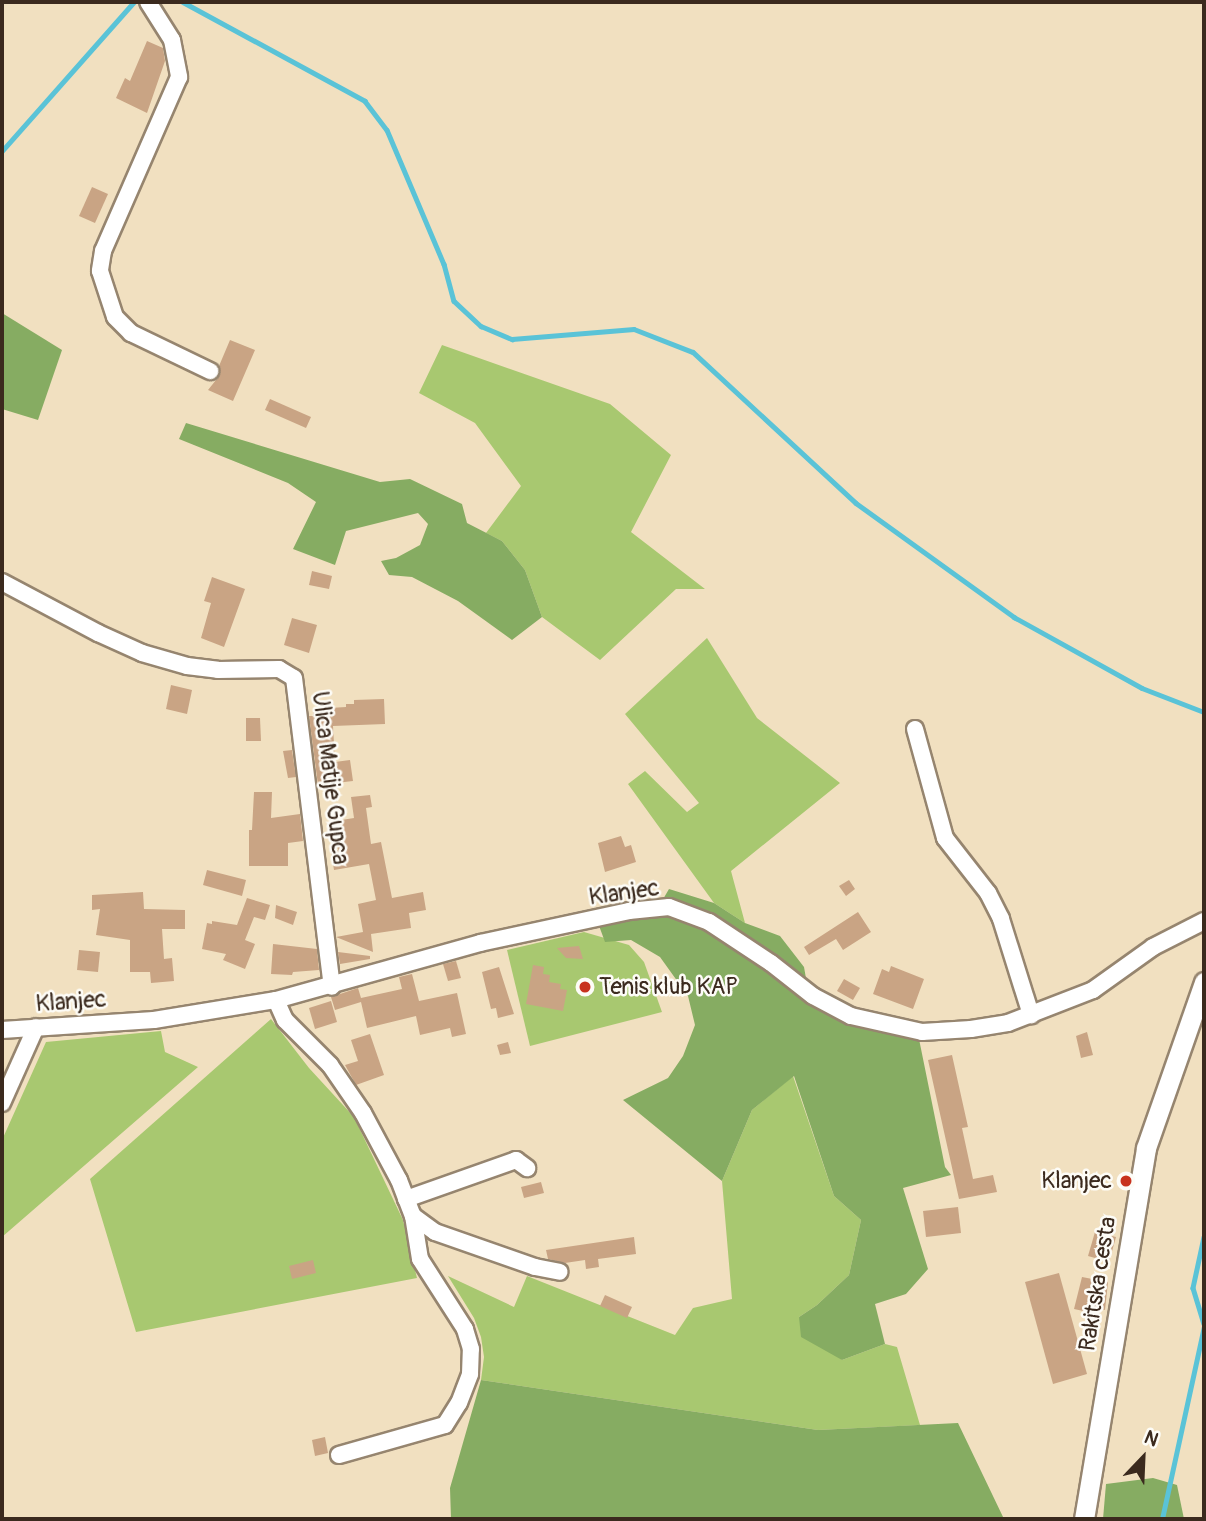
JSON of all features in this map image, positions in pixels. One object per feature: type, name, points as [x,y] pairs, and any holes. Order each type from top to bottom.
[{"type":"main road","name":"Rakitska cesta","points":[[1084,1519],[1146,1148],[1204,982]]},
{"type":"street","points":[[149,4],[172,40],[179,78],[103,251],[100,271],[115,317],[131,333],[210,371]]},
{"type":"street","name":"Ulica Matije Gupca","points":[[2,582],[142,653],[187,666],[218,670],[279,669],[294,678],[332,986]]},
{"type":"street","points":[[915,729],[945,838],[988,893],[1000,919],[1031,1015]]},
{"type":"street","name":"Klanjec","points":[[2,1030],[154,1020],[276,1000],[480,943],[629,911],[669,907],[709,922],[771,963],[813,996],[851,1016],[922,1032],[1008,1023],[1031,1015],[1093,989],[1153,947],[1204,921]]},
{"type":"street","points":[[276,1000],[285,1020],[330,1065],[363,1113],[413,1216],[420,1259],[465,1329],[471,1349],[470,1374],[459,1403],[445,1425],[339,1455]]},
{"type":"street","points":[[2,1103],[36,1027]]},
{"type":"street","points":[[406,1199],[516,1160],[527,1168]]},
{"type":"street","points":[[413,1216],[435,1232],[535,1267],[560,1272]]},
{"type":"green space","points":[[2,313],[62,350],[38,420],[2,409]]},
{"type":"green space","points":[[442,345],[610,404],[671,455],[631,532],[705,589],[676,589],[600,660],[542,617],[525,570],[502,541],[486,533],[521,486],[475,423],[419,393]]},
{"type":"green space","points":[[186,423],[380,482],[410,479],[462,504],[467,523],[502,541],[525,570],[542,617],[512,640],[458,601],[412,577],[389,575],[381,561],[396,558],[420,545],[428,524],[418,513],[346,531],[335,565],[293,549],[316,502],[288,483],[179,439]]},
{"type":"green space","points":[[707,638],[757,718],[840,783],[731,871],[745,923],[714,903],[628,784],[645,771],[687,812],[699,803],[625,714]]},
{"type":"green space","points":[[669,889],[714,903],[745,923],[780,936],[804,967],[810,1001],[863,1029],[895,1028],[919,1039],[945,1167],[951,1175],[903,1188],[928,1269],[906,1294],[875,1304],[885,1344],[842,1360],[801,1337],[799,1317],[817,1305],[849,1275],[861,1220],[834,1196],[794,1076],[752,1110],[722,1181],[623,1100],[668,1078],[683,1056],[695,1025],[688,996],[660,957],[631,940],[605,942],[598,923],[652,918]]},
{"type":"green space","name":"Tenis klub KAP","points":[[584,932],[629,945],[644,962],[662,1012],[530,1046],[507,950]]},
{"type":"green space","points":[[271,1019],[309,1068],[354,1117],[403,1220],[417,1278],[136,1332],[90,1179]]},
{"type":"green space","points":[[161,1031],[165,1052],[198,1067],[2,1237],[2,1140],[46,1042]]},
{"type":"green space","points":[[793,1076],[834,1196],[861,1220],[849,1275],[817,1305],[799,1317],[842,1360],[885,1344],[897,1347],[920,1425],[818,1430],[481,1380],[484,1357],[481,1337],[474,1318],[448,1276],[514,1307],[527,1276],[675,1335],[693,1308],[732,1299],[722,1181],[752,1110]]},
{"type":"green space","points":[[481,1380],[818,1430],[958,1423],[1004,1519],[451,1519],[450,1488]]},
{"type":"green space","points":[[1153,1478],[1177,1485],[1184,1519],[1103,1519],[1106,1484]]},
{"type":"building","points":[[147,41],[163,48],[165,61],[147,113],[116,98],[125,78],[130,81]]},
{"type":"building","points":[[92,187],[108,194],[95,223],[79,216]]},
{"type":"building","points":[[230,340],[255,350],[233,401],[208,390],[220,375],[219,366]]},
{"type":"building","points":[[270,399],[311,417],[306,428],[265,410]]},
{"type":"building","points":[[312,571],[332,576],[329,589],[309,585]]},
{"type":"building","points":[[212,577],[245,589],[224,647],[201,638],[211,603],[204,601]]},
{"type":"building","points":[[292,618],[317,625],[309,653],[284,645]]},
{"type":"building","points":[[171,685],[192,690],[187,714],[166,709]]},
{"type":"building","points":[[384,699],[385,724],[333,726],[335,762],[350,760],[353,781],[318,785],[309,716],[313,716],[313,709],[346,707],[346,704],[354,704],[354,700]]},
{"type":"building","points":[[246,718],[260,718],[261,741],[246,741]]},
{"type":"building","points":[[292,750],[296,777],[288,778],[283,751]]},
{"type":"building","points":[[254,792],[272,792],[271,818],[300,814],[303,841],[288,843],[288,866],[249,866],[249,830],[252,830]]},
{"type":"building","points":[[370,795],[372,807],[366,808],[371,844],[381,842],[392,898],[423,892],[426,910],[409,913],[411,928],[371,934],[373,952],[336,937],[363,932],[358,904],[376,900],[369,864],[334,870],[331,851],[338,850],[335,821],[354,818],[351,797]]},
{"type":"building","points":[[621,836],[625,847],[631,845],[636,862],[605,872],[598,843]]},
{"type":"building","points":[[207,870],[246,880],[242,896],[203,885]]},
{"type":"building","points":[[849,880],[855,889],[846,896],[839,886]]},
{"type":"building","points":[[143,892],[144,909],[185,910],[185,929],[162,929],[164,959],[172,958],[174,981],[151,983],[150,972],[130,972],[130,940],[96,935],[100,909],[92,910],[92,895]]},
{"type":"building","points":[[247,898],[270,905],[265,920],[254,917],[245,940],[255,944],[245,969],[223,960],[226,954],[202,949],[207,923],[212,924],[212,921],[237,925]]},
{"type":"building","points":[[276,905],[297,912],[293,925],[275,918]]},
{"type":"building","points":[[858,912],[871,932],[843,950],[836,939],[809,955],[804,947]]},
{"type":"building","points":[[273,944],[317,949],[319,970],[293,972],[292,975],[271,974]]},
{"type":"building","points":[[579,946],[583,959],[566,958],[557,948]]},
{"type":"building","points":[[79,950],[100,952],[98,972],[77,970]]},
{"type":"building","points":[[338,952],[370,956],[370,959],[340,964]]},
{"type":"building","points":[[456,961],[461,978],[448,981],[443,964]]},
{"type":"building","points":[[533,965],[544,967],[543,974],[550,975],[549,982],[561,984],[560,989],[567,990],[563,1011],[526,1004]]},
{"type":"building","points":[[891,966],[924,979],[913,1009],[873,994],[882,969],[889,972]]},
{"type":"building","points":[[499,967],[514,1014],[498,1018],[496,1008],[491,1009],[482,972]]},
{"type":"building","points":[[412,974],[419,1001],[457,993],[466,1034],[452,1037],[450,1028],[420,1035],[416,1016],[367,1028],[361,1002],[335,1010],[331,997],[358,988],[361,998],[402,989],[399,977]]},
{"type":"building","points":[[844,979],[860,988],[853,1000],[837,991]]},
{"type":"building","points":[[331,1001],[337,1022],[315,1029],[309,1008]]},
{"type":"building","points":[[1087,1032],[1093,1055],[1081,1058],[1076,1036]]},
{"type":"building","points":[[370,1034],[384,1075],[356,1085],[345,1065],[358,1061],[351,1040]]},
{"type":"building","points":[[508,1042],[511,1053],[500,1055],[497,1045]]},
{"type":"building","points":[[952,1055],[968,1127],[962,1128],[973,1179],[993,1175],[997,1192],[959,1199],[928,1060]]},
{"type":"building","points":[[541,1182],[544,1193],[524,1198],[521,1187]]},
{"type":"building","points":[[958,1207],[961,1233],[926,1237],[923,1211]]},
{"type":"building","points":[[1095,1232],[1116,1237],[1109,1262],[1088,1256]]},
{"type":"building","points":[[634,1237],[636,1254],[598,1259],[599,1267],[586,1269],[585,1260],[565,1263],[548,1259],[546,1250]]},
{"type":"building","points":[[313,1260],[316,1273],[292,1279],[289,1266]]},
{"type":"building","points":[[1059,1273],[1087,1374],[1053,1384],[1025,1282]]},
{"type":"building","points":[[1082,1277],[1108,1282],[1105,1310],[1097,1308],[1097,1314],[1074,1309]]},
{"type":"building","points":[[605,1295],[632,1307],[627,1318],[600,1306]]},
{"type":"building","points":[[325,1437],[328,1453],[315,1456],[312,1440]]},
{"type":"waterway","points":[[2,151],[134,2]]},
{"type":"waterway","points":[[183,2],[365,101],[387,130],[444,264],[454,301],[481,326],[512,339],[634,329],[693,352],[856,503],[1014,617],[1142,688],[1204,712]]},
{"type":"waterway","points":[[1204,1237],[1193,1288],[1204,1323]]},
{"type":"waterway","points":[[1162,1519],[1204,1327]]},
{"type":"place","name":"Tenis klub KAP","points":[[585,987]]},
{"type":"place","name":"Klanjec","points":[[1126,1181]]}]
